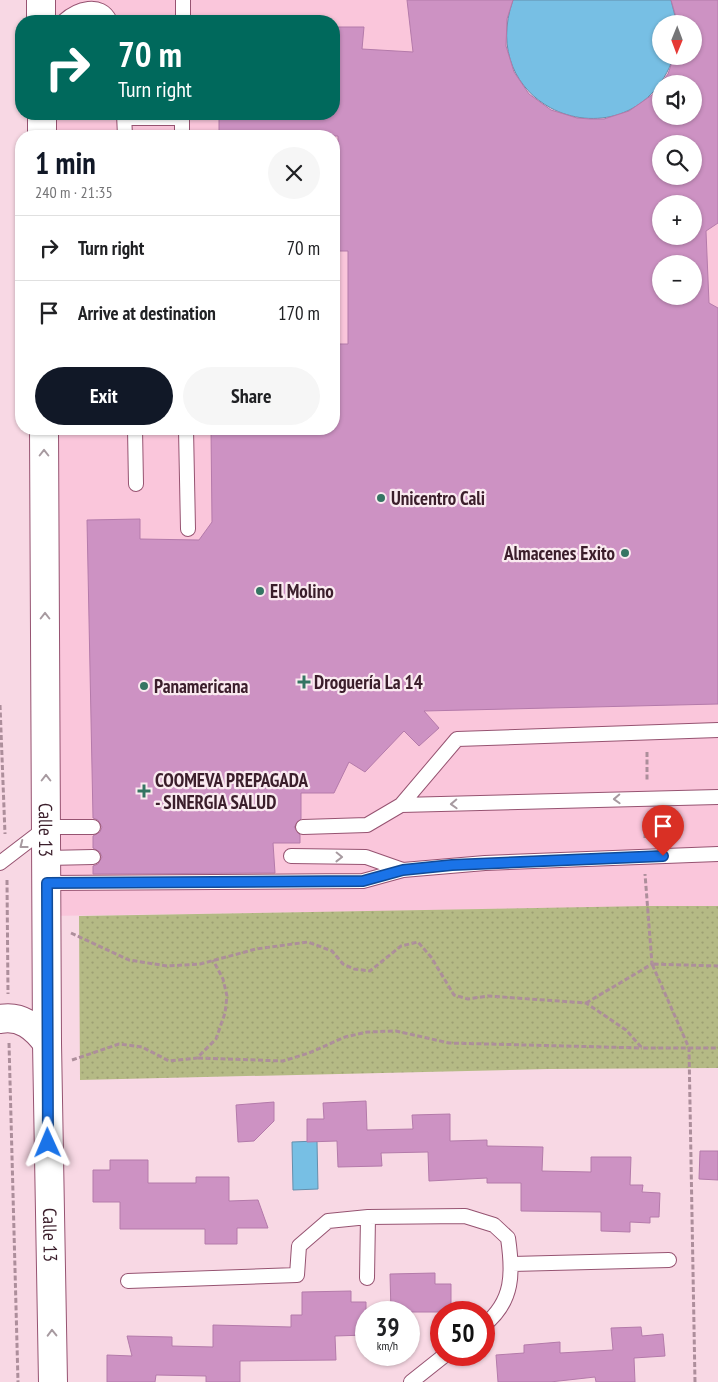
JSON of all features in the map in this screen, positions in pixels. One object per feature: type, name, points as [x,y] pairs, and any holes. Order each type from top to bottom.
[{"type":"main road","points":[[41,0],[41,15]]},
{"type":"main road","name":"Calle 13","points":[[44,435],[47,870],[58,1047],[53,1382]]},
{"type":"main road","points":[[0,1019],[8,1018],[24,1021],[58,1047]]},
{"type":"lane","points":[[183,0],[183,15]]},
{"type":"lane","points":[[73,15],[78,12],[93,9],[104,12],[106,15]]},
{"type":"lane","points":[[135,435],[136,484]]},
{"type":"lane","points":[[186,435],[188,529]]},
{"type":"lane","points":[[303,826],[367,825],[401,805],[457,739],[718,730]]},
{"type":"lane","points":[[401,805],[718,797]]},
{"type":"lane","points":[[0,864],[47,827],[93,827]]},
{"type":"lane","points":[[47,870],[363,881],[403,870],[485,863],[718,854]]},
{"type":"lane","points":[[47,870],[93,856]]},
{"type":"lane","points":[[291,856],[366,857],[403,870]]},
{"type":"lane","points":[[128,1281],[297,1275],[299,1246],[328,1221],[368,1217],[465,1216],[494,1225],[508,1238],[512,1264],[510,1287],[495,1314]]},
{"type":"lane","points":[[367,1278],[368,1217]]},
{"type":"lane","points":[[512,1264],[669,1260]]},
{"type":"lane","points":[[411,1382],[431,1366]]},
{"type":"path","points":[[647,906],[652,964],[689,1048],[694,1382]]},
{"type":"path","points":[[70,942],[71,932],[129,960],[167,966],[213,960],[256,949],[308,942],[332,951],[343,964],[354,969],[370,971],[401,946],[418,942],[431,957],[454,995],[468,999],[488,996],[586,1003],[626,1030],[642,1048]]},
{"type":"path","points":[[197,1058],[216,1039],[225,1013],[227,996],[223,979],[213,960]]},
{"type":"path","points":[[586,1003],[652,964],[718,966]]},
{"type":"path","points":[[58,1047],[69,1061],[107,1047],[131,1044],[142,1046],[170,1062],[197,1058],[283,1061],[309,1053],[345,1037],[366,1032],[396,1031],[449,1044],[718,1048]]},
{"type":"shaded area","name":"Unicentro Cali","points":[[41,0],[718,0],[718,906],[47,916],[44,435],[340,435],[340,130],[42,130],[42,120],[340,120],[340,15],[41,15]]},
{"type":"green space","points":[[718,906],[718,1068],[548,1069],[80,1080],[79,916]]},
{"type":"water","points":[[513,0],[671,0],[675,15],[652,15],[652,65],[669,65],[663,75],[652,75],[652,92],[626,111],[595,118],[564,114],[536,98],[516,73],[507,40]]},
{"type":"water","points":[[317,1141],[318,1189],[293,1190],[292,1142]]},
{"type":"building","name":"Unicentro Cali","points":[[407,0],[513,0],[507,19],[506,46],[514,72],[529,94],[551,110],[577,118],[604,119],[629,111],[652,95],[652,125],[702,125],[702,75],[667,75],[671,65],[702,65],[702,15],[675,15],[671,0],[718,0],[718,223],[706,231],[709,303],[718,308],[718,704],[424,711],[439,728],[419,746],[404,731],[365,772],[349,762],[334,793],[301,793],[301,819],[294,827],[300,835],[300,843],[273,843],[275,873],[93,874],[93,866],[98,864],[102,857],[100,852],[93,848],[93,836],[100,832],[102,827],[98,820],[93,818],[87,520],[140,519],[140,539],[199,540],[212,522],[211,435],[340,435],[340,344],[348,344],[348,251],[340,251],[340,130],[219,130],[219,120],[340,120],[340,27],[364,27],[362,49],[413,52]]},
{"type":"building","points":[[366,1101],[367,1130],[413,1129],[412,1115],[450,1114],[450,1141],[487,1140],[487,1146],[543,1147],[542,1171],[591,1172],[591,1157],[631,1157],[630,1185],[643,1185],[642,1192],[660,1193],[659,1217],[650,1217],[650,1223],[630,1222],[630,1232],[601,1231],[601,1212],[521,1211],[521,1183],[487,1183],[487,1178],[429,1181],[428,1152],[381,1153],[382,1166],[338,1167],[337,1141],[307,1142],[307,1119],[324,1119],[323,1103]]},
{"type":"building","points":[[274,1102],[274,1121],[254,1141],[238,1142],[236,1105]]},
{"type":"building","points":[[700,1151],[718,1151],[718,1180],[699,1179]]},
{"type":"building","points":[[110,1160],[148,1160],[148,1183],[196,1183],[196,1177],[229,1177],[229,1201],[258,1200],[268,1228],[237,1228],[237,1244],[205,1244],[205,1229],[120,1229],[120,1202],[93,1202],[93,1170],[110,1170]]},
{"type":"building","points":[[435,1273],[435,1284],[451,1284],[451,1301],[430,1301],[430,1312],[420,1312],[420,1301],[391,1301],[390,1274]]},
{"type":"building","points":[[351,1291],[351,1302],[355,1302],[355,1335],[335,1336],[336,1360],[240,1361],[240,1382],[206,1382],[206,1376],[156,1375],[155,1382],[107,1382],[107,1355],[132,1356],[127,1336],[172,1337],[172,1346],[213,1347],[213,1325],[291,1327],[291,1315],[302,1315],[302,1292]]},
{"type":"building","points":[[641,1327],[642,1336],[663,1334],[665,1356],[634,1358],[635,1382],[596,1382],[595,1377],[550,1382],[498,1382],[496,1355],[524,1353],[524,1345],[560,1342],[560,1353],[613,1350],[611,1328]]},
{"type":"place","name":"Unicentro Cali","points":[[381,498]]},
{"type":"place","name":"Almacenes Exito","points":[[625,553]]},
{"type":"place","name":"El Molino","points":[[260,591]]},
{"type":"place","name":"Droguería La 14","points":[[304,682]]},
{"type":"place","name":"Panamericana","points":[[144,686]]},
{"type":"place","name":"COOMEVA PREPAGADA - SINERGIA SALUD","points":[[144,791]]},
{"type":"route","points":[[48,1143],[46,1043],[47,883],[363,881],[403,870],[452,865],[663,856]]}]
